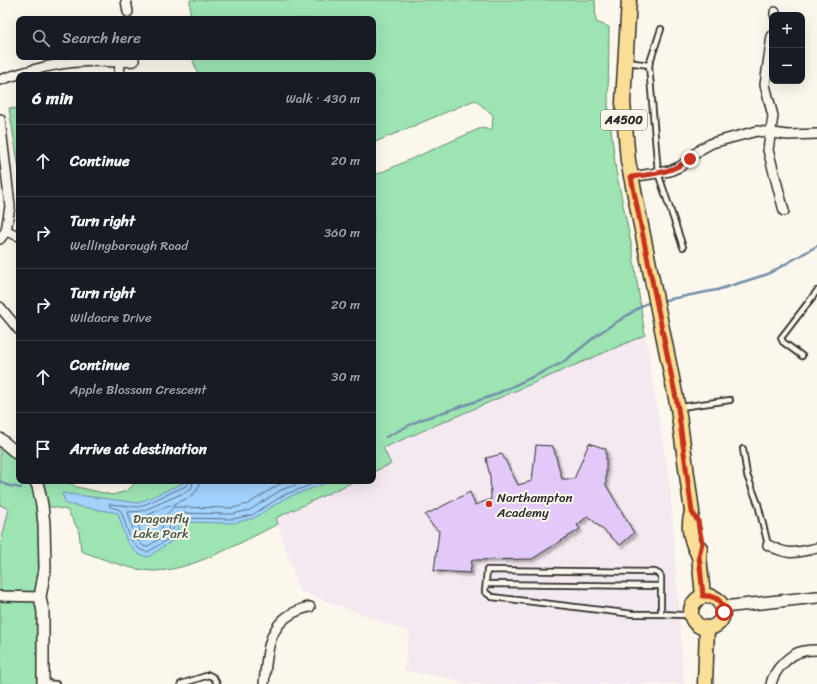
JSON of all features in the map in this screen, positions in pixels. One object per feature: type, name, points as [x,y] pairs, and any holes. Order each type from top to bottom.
[{"type":"main road","name":"A4500","points":[[629,0],[624,62],[623,102],[628,161],[678,408],[692,512],[699,523],[702,543],[699,556],[703,596]]},
{"type":"main road","points":[[703,596],[715,598],[723,607],[723,617],[720,622],[712,628],[701,627],[692,619],[692,604],[703,596]]},
{"type":"main road","points":[[705,684],[707,628]]},
{"type":"street","points":[[126,0],[128,12]]},
{"type":"street","points":[[770,48],[765,85],[773,116],[768,150],[784,211]]},
{"type":"street","points":[[24,72],[33,69],[79,62],[120,63],[134,60]]},
{"type":"street","points":[[119,72],[120,63]]},
{"type":"street","points":[[0,80],[16,75]]},
{"type":"street","points":[[0,119],[5,152],[3,178],[10,206],[6,231],[0,239]]},
{"type":"street","points":[[631,177],[670,171],[681,166],[701,149],[712,143],[757,132],[788,135],[817,134]]},
{"type":"street","points":[[6,231],[16,235]]},
{"type":"street","points":[[0,308],[16,327]]},
{"type":"street","points":[[0,439],[16,452]]},
{"type":"street","points":[[37,484],[42,505],[44,524],[45,568],[40,597],[43,612],[43,683]]},
{"type":"street","points":[[768,545],[787,553],[817,548]]},
{"type":"street","points":[[0,596],[40,597]]},
{"type":"street","points":[[723,607],[817,597]]},
{"type":"street","points":[[264,684],[267,651],[273,631],[286,617],[304,608],[310,608]]},
{"type":"street","points":[[771,684],[773,676],[780,666],[802,651],[817,650]]},
{"type":"lane","points":[[661,29],[649,64],[658,173],[683,246]]},
{"type":"lane","points":[[624,62],[649,64]]},
{"type":"lane","points":[[802,356],[783,342],[782,338],[817,291]]},
{"type":"lane","points":[[678,408],[730,400]]},
{"type":"lane","points":[[744,449],[749,483],[758,504],[768,545]]},
{"type":"lane","points":[[661,614],[661,577],[655,572],[487,570],[485,592],[492,597],[634,614],[681,615],[691,614]]},
{"type":"lane","points":[[486,584],[661,586]]},
{"type":"lane","points":[[181,684],[209,675],[214,678],[217,684]]},
{"type":"lane","points":[[43,683],[56,684]]},
{"type":"shaded area","name":"Northampton Academy","points":[[645,335],[670,485],[684,684],[459,684],[459,680],[405,671],[409,632],[299,591],[276,519],[349,484],[376,484],[376,471],[391,464],[383,448]]},
{"type":"shaded area","points":[[0,505],[9,509],[0,546]]},
{"type":"green space","points":[[190,0],[595,0],[596,22],[609,27],[608,104],[616,171],[632,248],[645,335],[383,448],[391,464],[376,471],[376,175],[481,128],[492,130],[493,115],[475,100],[376,142],[376,72],[197,72],[193,60],[376,60],[376,16],[190,16]]},
{"type":"green space","points":[[9,108],[16,109],[16,151]]},
{"type":"green space","name":"Dragonfly Lake Park","points":[[0,439],[16,452],[16,484],[72,484],[77,487],[112,495],[127,491],[134,484],[349,484],[276,518],[278,524],[218,554],[186,566],[155,571],[127,567],[81,551],[79,531],[67,510],[42,505],[43,684],[0,684],[0,546],[9,509],[0,505]]},
{"type":"water","points":[[181,484],[324,484],[286,498],[254,518],[234,523],[179,522],[175,539],[148,557],[138,554],[127,542],[118,513],[66,504],[62,493],[138,503]]},
{"type":"building","points":[[589,443],[606,449],[606,485],[634,533],[620,545],[588,516],[577,525],[580,529],[532,559],[472,560],[470,573],[434,571],[439,531],[432,525],[425,515],[470,492],[475,505],[491,499],[490,477],[486,458],[502,454],[518,485],[532,481],[536,445],[553,446],[562,479],[574,479]]},
{"type":"waterway","points":[[660,301],[717,290],[768,274],[817,246]]},
{"type":"waterway","points":[[386,437],[420,420],[492,396],[562,363],[601,332],[645,304],[652,302]]},
{"type":"waterway","points":[[0,481],[6,485],[21,488]]},
{"type":"place","name":"Northampton Academy","points":[[489,504]]},
{"type":"route","points":[[690,159],[681,166],[670,171],[631,177],[678,408],[692,512],[698,521],[702,543],[699,556],[703,596],[715,598],[720,602],[724,612]]}]
